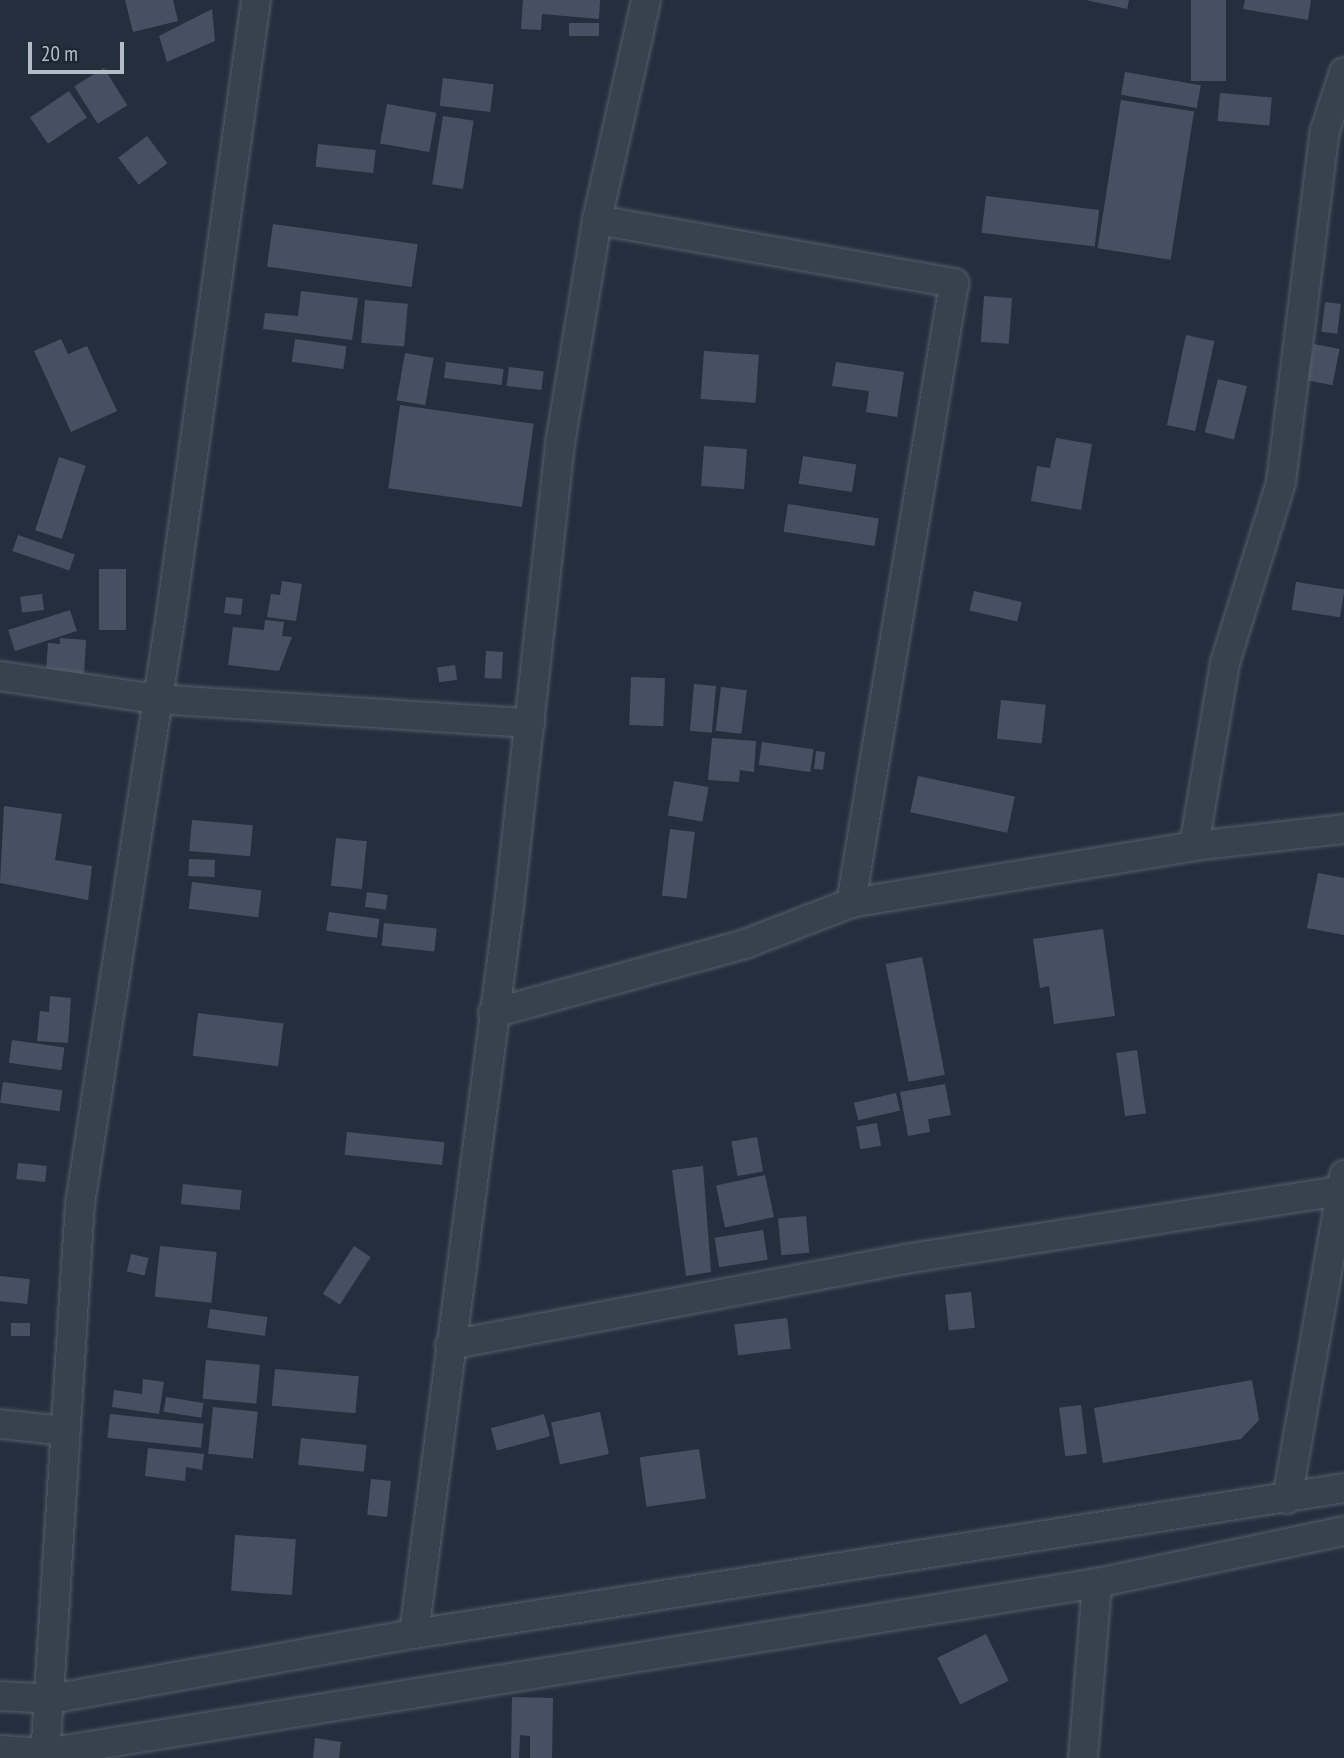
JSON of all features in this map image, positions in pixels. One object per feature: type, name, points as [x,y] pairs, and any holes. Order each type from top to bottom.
[{"type":"street","points":[[46,1755],[80,1204],[156,699],[256,0]]},
{"type":"street","points":[[414,1634],[530,723],[561,438],[597,220],[646,0]]},
{"type":"street","points":[[1194,846],[1225,663],[1281,482],[1325,131],[1344,72]]},
{"type":"street","points":[[597,220],[954,283],[851,903]]},
{"type":"street","points":[[0,676],[156,699],[530,723]]},
{"type":"street","points":[[493,1013],[745,944],[851,903],[1194,846],[1344,829]]},
{"type":"street","points":[[450,1345],[905,1259],[1342,1183],[1287,1499]]},
{"type":"street","points":[[0,1424],[65,1431]]},
{"type":"street","points":[[0,1696],[51,1699],[414,1634],[1344,1488]]},
{"type":"street","points":[[0,1750],[46,1755],[1097,1583],[1344,1531]]},
{"type":"street","points":[[1083,1758],[1097,1583]]},
{"type":"building","points":[[125,0],[173,0],[178,21],[133,32]]},
{"type":"building","points":[[523,0],[600,0],[599,19],[542,14],[541,30],[521,29]]},
{"type":"building","points":[[1086,0],[1129,0],[1127,9]]},
{"type":"building","points":[[1191,0],[1226,0],[1226,81],[1191,81]]},
{"type":"building","points":[[1245,0],[1311,0],[1308,20],[1243,9]]},
{"type":"building","points":[[212,9],[215,41],[167,62],[159,36]]},
{"type":"building","points":[[569,23],[599,23],[599,36],[569,36]]},
{"type":"building","points":[[104,68],[127,105],[98,124],[74,87]]},
{"type":"building","points":[[1125,72],[1201,85],[1197,108],[1121,95]]},
{"type":"building","points":[[443,78],[494,84],[490,112],[440,106]]},
{"type":"building","points":[[69,91],[87,118],[48,144],[30,117]]},
{"type":"building","points":[[1220,93],[1272,98],[1269,125],[1218,121]]},
{"type":"building","points":[[1121,100],[1194,112],[1171,260],[1098,248]]},
{"type":"building","points":[[387,104],[436,113],[429,152],[380,143]]},
{"type":"building","points":[[443,116],[474,121],[463,189],[432,184]]},
{"type":"building","points":[[147,136],[167,163],[139,185],[118,158]]},
{"type":"building","points":[[318,144],[376,150],[373,173],[316,167]]},
{"type":"building","points":[[986,196],[1099,210],[1095,247],[981,233]]},
{"type":"building","points":[[273,224],[418,244],[412,287],[267,267]]},
{"type":"building","points":[[301,291],[358,298],[352,340],[263,329],[265,313],[298,316]]},
{"type":"building","points":[[984,296],[1012,298],[1009,344],[981,342]]},
{"type":"building","points":[[365,300],[408,304],[404,347],[361,343]]},
{"type":"building","points":[[1325,302],[1341,304],[1337,334],[1321,332]]},
{"type":"building","points":[[1186,335],[1214,341],[1195,431],[1167,425]]},
{"type":"building","points":[[61,339],[68,354],[87,346],[117,411],[71,432],[34,351]]},
{"type":"building","points":[[295,339],[346,346],[343,369],[292,362]]},
{"type":"building","points":[[1314,344],[1340,349],[1332,385],[1307,380]]},
{"type":"building","points":[[704,351],[759,355],[756,403],[701,399]]},
{"type":"building","points":[[405,353],[434,358],[425,405],[397,400]]},
{"type":"building","points":[[446,362],[504,369],[502,385],[444,378]]},
{"type":"building","points":[[836,362],[904,372],[897,417],[866,412],[869,391],[832,386]]},
{"type":"building","points":[[509,367],[544,371],[541,390],[507,386]]},
{"type":"building","points":[[1218,379],[1247,386],[1234,440],[1205,432]]},
{"type":"building","points":[[400,405],[534,424],[522,507],[388,488]]},
{"type":"building","points":[[1056,438],[1092,444],[1081,510],[1031,501],[1037,466],[1050,468]]},
{"type":"building","points":[[704,446],[747,449],[744,489],[701,486]]},
{"type":"building","points":[[803,456],[856,464],[852,492],[799,484]]},
{"type":"building","points":[[59,457],[86,466],[62,539],[35,530]]},
{"type":"building","points":[[788,504],[879,518],[874,546],[784,532]]},
{"type":"building","points":[[18,535],[75,555],[69,571],[12,551]]},
{"type":"building","points":[[99,569],[126,569],[126,630],[99,630]]},
{"type":"building","points":[[282,581],[302,584],[296,621],[267,617],[271,594],[280,595]]},
{"type":"building","points":[[1296,582],[1344,590],[1340,617],[1292,610]]},
{"type":"building","points":[[974,591],[1022,602],[1017,622],[970,610]]},
{"type":"building","points":[[42,594],[44,610],[22,613],[20,597]]},
{"type":"building","points":[[226,597],[243,599],[241,615],[224,613]]},
{"type":"building","points":[[70,610],[77,631],[15,651],[8,630]]},
{"type":"building","points":[[265,620],[284,622],[282,636],[292,637],[279,671],[228,665],[233,627],[264,630]]},
{"type":"building","points":[[60,638],[86,640],[84,675],[46,672],[48,643],[60,644]]},
{"type":"building","points":[[486,651],[503,652],[502,679],[485,678]]},
{"type":"building","points":[[455,665],[457,680],[439,682],[437,668]]},
{"type":"building","points":[[631,677],[665,678],[663,726],[629,725]]},
{"type":"building","points":[[694,684],[716,686],[712,733],[690,731]]},
{"type":"building","points":[[721,687],[747,690],[741,734],[716,731]]},
{"type":"building","points":[[1001,700],[1046,705],[1042,743],[997,739]]},
{"type":"building","points":[[712,738],[756,741],[754,772],[740,770],[739,782],[708,780]]},
{"type":"building","points":[[762,742],[813,749],[810,772],[759,765]]},
{"type":"building","points":[[816,751],[825,752],[823,770],[814,769]]},
{"type":"building","points":[[918,776],[1015,797],[1007,833],[910,812]]},
{"type":"building","points":[[674,781],[708,787],[702,822],[668,815]]},
{"type":"building","points":[[4,806],[62,814],[55,860],[92,866],[88,900],[0,883]]},
{"type":"building","points":[[192,820],[253,825],[250,856],[189,851]]},
{"type":"building","points":[[670,829],[695,832],[687,899],[662,896]]},
{"type":"building","points":[[336,838],[367,841],[362,889],[331,886]]},
{"type":"building","points":[[189,859],[215,860],[214,877],[188,876]]},
{"type":"building","points":[[1318,873],[1344,878],[1344,935],[1307,928]]},
{"type":"building","points":[[192,882],[261,891],[258,917],[189,909]]},
{"type":"building","points":[[367,892],[388,895],[386,910],[365,907]]},
{"type":"building","points":[[329,912],[380,919],[377,938],[326,931]]},
{"type":"building","points":[[384,923],[437,929],[434,951],[382,946]]},
{"type":"building","points":[[1103,929],[1115,1016],[1054,1024],[1049,986],[1040,988],[1033,939]]},
{"type":"building","points":[[922,957],[945,1075],[909,1082],[886,964]]},
{"type":"building","points":[[50,996],[71,998],[68,1043],[37,1041],[40,1011],[49,1012]]},
{"type":"building","points":[[198,1013],[283,1023],[278,1066],[193,1056]]},
{"type":"building","points":[[12,1040],[64,1047],[61,1070],[9,1063]]},
{"type":"building","points":[[1137,1050],[1146,1113],[1125,1116],[1116,1053]]},
{"type":"building","points":[[3,1082],[62,1090],[59,1111],[0,1103]]},
{"type":"building","points":[[945,1084],[951,1115],[928,1119],[930,1132],[908,1136],[900,1092]]},
{"type":"building","points":[[896,1093],[900,1111],[858,1120],[854,1103]]},
{"type":"building","points":[[877,1123],[881,1146],[860,1149],[856,1127]]},
{"type":"building","points":[[347,1132],[444,1142],[442,1165],[345,1155]]},
{"type":"building","points":[[757,1137],[763,1171],[737,1176],[731,1142]]},
{"type":"building","points":[[18,1163],[47,1166],[45,1182],[16,1179]]},
{"type":"building","points":[[703,1166],[711,1272],[686,1276],[672,1170]]},
{"type":"building","points":[[765,1175],[774,1217],[725,1227],[716,1185]]},
{"type":"building","points":[[183,1184],[242,1190],[240,1210],[181,1204]]},
{"type":"building","points":[[806,1216],[809,1253],[781,1255],[778,1218]]},
{"type":"building","points":[[763,1230],[768,1260],[719,1267],[715,1238]]},
{"type":"building","points":[[160,1246],[217,1252],[211,1303],[155,1297]]},
{"type":"building","points":[[354,1246],[371,1257],[340,1305],[323,1294]]},
{"type":"building","points":[[131,1254],[149,1258],[144,1276],[127,1272]]},
{"type":"building","points":[[0,1276],[30,1279],[27,1304],[0,1301]]},
{"type":"building","points":[[971,1292],[975,1328],[949,1331],[945,1295]]},
{"type":"building","points":[[210,1309],[267,1317],[265,1336],[207,1328]]},
{"type":"building","points":[[787,1318],[791,1349],[738,1355],[734,1324]]},
{"type":"building","points":[[11,1323],[30,1323],[30,1336],[11,1336]]},
{"type":"building","points":[[206,1360],[260,1365],[256,1404],[203,1399]]},
{"type":"building","points":[[275,1369],[359,1376],[355,1413],[272,1406]]},
{"type":"building","points":[[143,1379],[164,1382],[159,1414],[112,1407],[114,1390],[142,1394]]},
{"type":"building","points":[[1252,1380],[1259,1420],[1241,1439],[1103,1463],[1094,1408]]},
{"type":"building","points":[[166,1397],[204,1403],[201,1418],[164,1412]]},
{"type":"building","points":[[1081,1405],[1087,1454],[1065,1456],[1059,1408]]},
{"type":"building","points":[[213,1407],[258,1412],[253,1458],[208,1454]]},
{"type":"building","points":[[600,1412],[609,1454],[560,1464],[551,1422]]},
{"type":"building","points":[[110,1414],[203,1424],[201,1448],[107,1438]]},
{"type":"building","points":[[544,1414],[550,1436],[497,1450],[491,1428]]},
{"type":"building","points":[[301,1438],[367,1445],[364,1472],[298,1465]]},
{"type":"building","points":[[148,1448],[204,1454],[202,1470],[186,1467],[185,1481],[145,1476]]},
{"type":"building","points":[[699,1449],[706,1499],[647,1507],[640,1457]]},
{"type":"building","points":[[371,1479],[391,1481],[387,1517],[367,1515]]},
{"type":"building","points":[[235,1535],[296,1539],[292,1595],[231,1591]]},
{"type":"building","points":[[986,1634],[1009,1681],[960,1704],[937,1658]]},
{"type":"building","points":[[512,1697],[553,1698],[552,1758],[530,1758],[530,1736],[520,1735],[519,1758],[511,1758]]},
{"type":"building","points":[[315,1738],[341,1742],[339,1758],[313,1758]]}]
